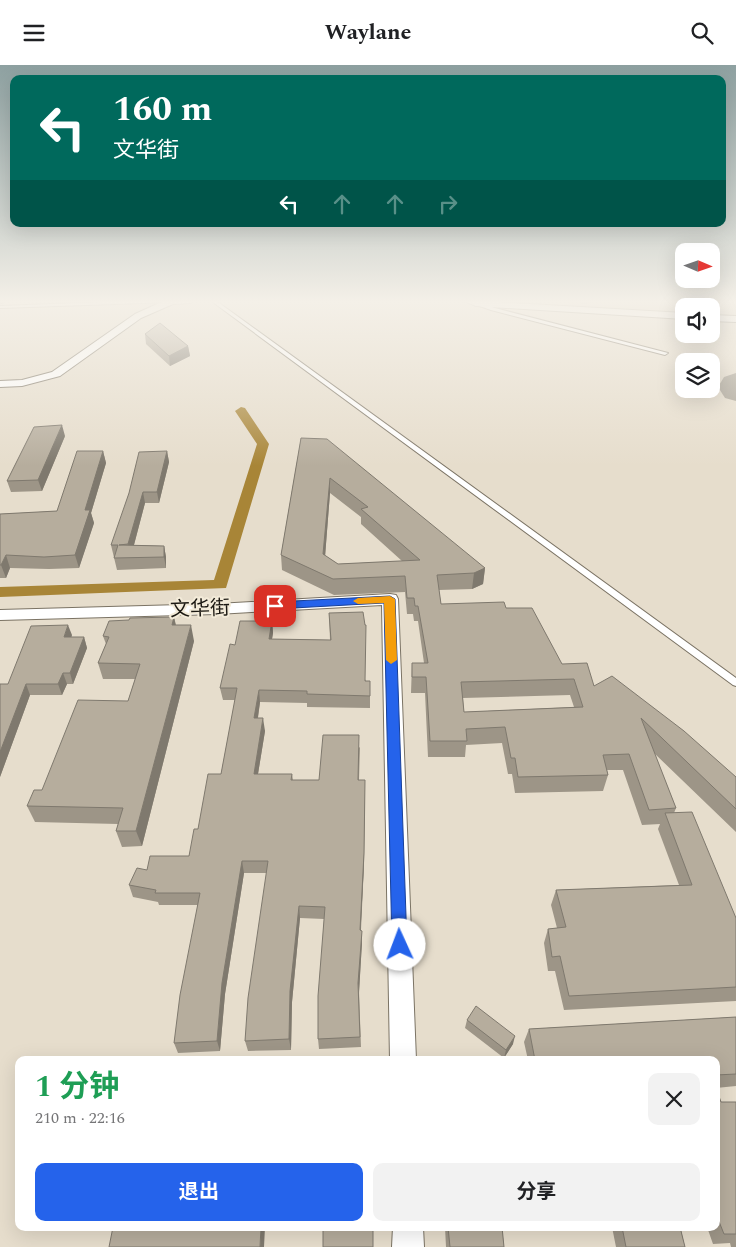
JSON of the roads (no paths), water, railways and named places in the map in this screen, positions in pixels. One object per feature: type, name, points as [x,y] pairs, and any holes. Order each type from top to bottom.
[{"type":"street","points":[[0,384],[22,383],[56,374],[83,355]]},
{"type":"street","name":"文华街","points":[[0,615],[217,609],[390,599],[403,1056]]},
{"type":"street","points":[[408,1231],[408,1247]]},
{"type":"lane","points":[[287,355],[736,683]]},
{"type":"waterway","points":[[0,592],[220,585],[263,444],[241,411]]}]
